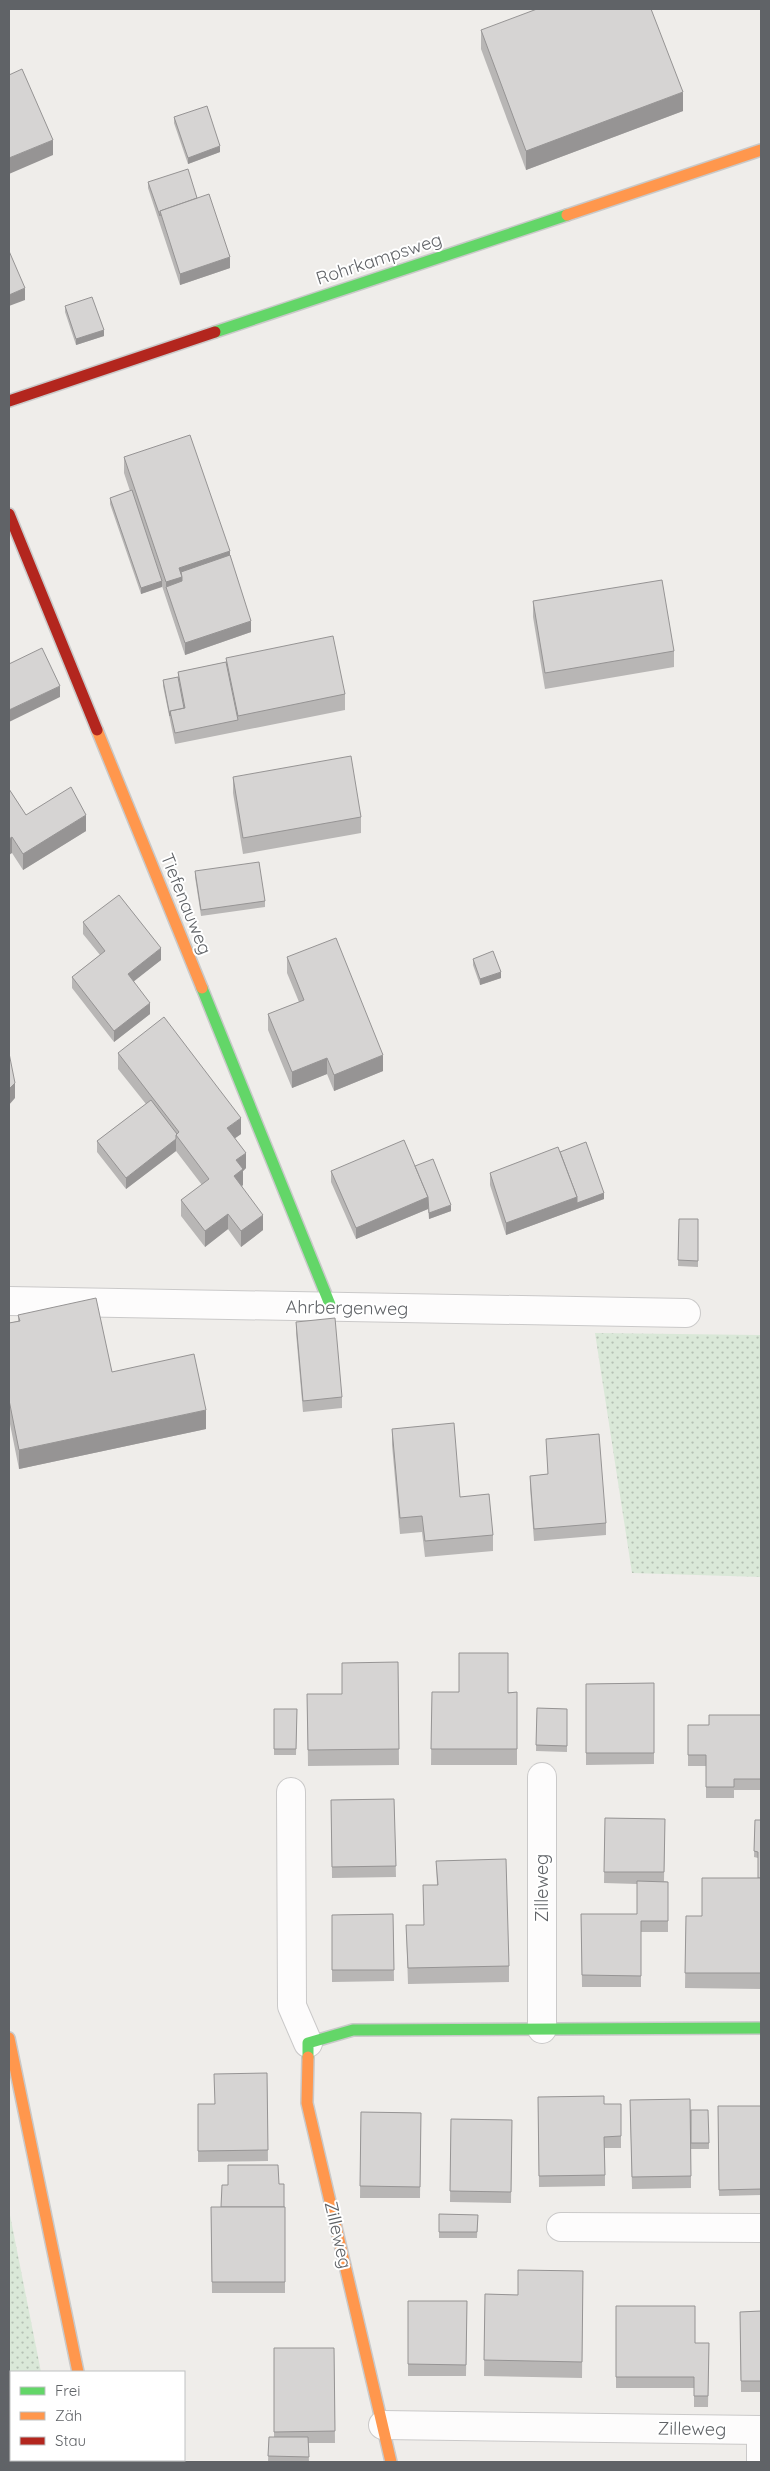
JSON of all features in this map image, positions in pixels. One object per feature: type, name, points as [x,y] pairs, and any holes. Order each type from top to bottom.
[{"type":"street","name":"Rohrkampsweg","points":[[9,401],[761,150]]},
{"type":"street","name":"Tiefenauweg","points":[[9,514],[331,1307]]},
{"type":"street","name":"Ahrbergenweg","points":[[9,1301],[686,1313]]},
{"type":"street","name":"Zilleweg","points":[[542,1777],[542,2029]]},
{"type":"street","name":"Zilleweg","points":[[290,1792],[292,2006],[308,2043],[307,2102],[391,2462]]},
{"type":"street","points":[[308,2043],[353,2030],[761,2028]]},
{"type":"street","points":[[9,2038],[78,2371]]},
{"type":"street","points":[[561,2227],[761,2228]]},
{"type":"street","name":"Zilleweg","points":[[383,2426],[761,2430]]},
{"type":"street","points":[[761,2441],[761,2462]]},
{"type":"green space","points":[[595,1333],[761,1335],[761,1577],[632,1573]]},
{"type":"green space","points":[[9,2210],[41,2371],[10,2371],[10,2461],[59,2462],[9,2462]]},
{"type":"building","points":[[537,9],[651,9],[683,92],[526,151],[481,30]]},
{"type":"building","points":[[22,69],[53,140],[9,158],[9,75]]},
{"type":"building","points":[[207,106],[220,146],[188,158],[174,117]]},
{"type":"building","points":[[188,169],[197,198],[160,211],[160,216],[148,182]]},
{"type":"building","points":[[209,194],[230,257],[180,274],[160,211]]},
{"type":"building","points":[[9,251],[25,288],[9,295]]},
{"type":"building","points":[[92,297],[104,330],[76,339],[65,306]]},
{"type":"building","points":[[190,435],[230,551],[179,568],[182,577],[166,582],[124,457]]},
{"type":"building","points":[[132,490],[162,581],[141,588],[110,498]]},
{"type":"building","points":[[230,555],[251,621],[185,643],[166,587],[182,581],[181,572]]},
{"type":"building","points":[[662,580],[674,651],[545,673],[533,601]]},
{"type":"building","points":[[333,636],[345,694],[238,716],[226,658]]},
{"type":"building","points":[[42,648],[60,686],[9,710],[9,664]]},
{"type":"building","points":[[226,662],[238,720],[175,733],[170,711],[185,708],[178,672]]},
{"type":"building","points":[[178,677],[184,708],[170,711],[170,716],[163,680]]},
{"type":"building","points":[[351,756],[361,817],[243,838],[233,777]]},
{"type":"building","points":[[71,787],[86,815],[23,854],[12,837],[9,839],[9,789],[26,815]]},
{"type":"building","points":[[259,862],[265,901],[201,910],[195,871]]},
{"type":"building","points":[[119,895],[161,948],[128,974],[150,1003],[114,1031],[72,977],[105,951],[83,922]]},
{"type":"building","points":[[336,938],[383,1055],[334,1075],[327,1058],[292,1072],[268,1014],[304,1000],[287,957]]},
{"type":"building","points":[[493,951],[501,972],[480,979],[473,959]]},
{"type":"building","points":[[164,1017],[241,1118],[227,1128],[246,1153],[236,1160],[243,1169],[234,1176],[263,1215],[241,1231],[228,1214],[205,1231],[181,1200],[209,1179],[176,1135],[179,1132],[118,1053]]},
{"type":"building","points":[[9,1053],[15,1083],[9,1089]]},
{"type":"building","points":[[151,1100],[177,1134],[176,1139],[126,1178],[97,1141]]},
{"type":"building","points":[[404,1140],[428,1197],[356,1228],[331,1171]]},
{"type":"building","points":[[586,1142],[604,1193],[577,1203],[577,1197],[560,1152]]},
{"type":"building","points":[[558,1147],[577,1197],[506,1223],[490,1173]]},
{"type":"building","points":[[433,1159],[451,1205],[429,1213],[428,1197],[415,1166]]},
{"type":"building","points":[[679,1219],[698,1219],[698,1261],[678,1260]]},
{"type":"building","points":[[96,1298],[112,1372],[194,1354],[206,1410],[19,1450],[9,1400],[9,1323],[20,1321],[18,1315]]},
{"type":"building","points":[[335,1318],[342,1397],[303,1401],[296,1322]]},
{"type":"building","points":[[454,1423],[460,1497],[489,1494],[493,1535],[425,1541],[422,1516],[400,1518],[392,1429]]},
{"type":"building","points":[[599,1434],[606,1523],[534,1529],[530,1476],[548,1474],[546,1439]]},
{"type":"building","points":[[459,1653],[508,1653],[508,1693],[517,1692],[517,1749],[431,1749],[432,1692],[459,1692]]},
{"type":"building","points":[[398,1662],[399,1749],[308,1750],[307,1694],[342,1694],[342,1663]]},
{"type":"building","points":[[654,1683],[654,1753],[586,1753],[586,1684]]},
{"type":"building","points":[[537,1708],[567,1709],[567,1746],[536,1745]]},
{"type":"building","points":[[274,1709],[297,1709],[296,1749],[274,1749]]},
{"type":"building","points":[[709,1715],[761,1715],[761,1779],[734,1779],[734,1787],[706,1787],[706,1755],[688,1755],[688,1725],[709,1725]]},
{"type":"building","points":[[394,1799],[396,1866],[332,1867],[331,1800]]},
{"type":"building","points":[[605,1818],[665,1819],[664,1872],[604,1872]]},
{"type":"building","points":[[755,1820],[761,1820],[761,1878],[758,1878],[758,1852],[754,1851]]},
{"type":"building","points":[[506,1859],[509,1966],[408,1968],[406,1925],[424,1925],[423,1885],[438,1885],[436,1861]]},
{"type":"building","points":[[702,1878],[761,1878],[761,1973],[685,1973],[686,1916],[702,1916]]},
{"type":"building","points":[[637,1881],[668,1882],[668,1921],[641,1921],[641,1976],[582,1975],[581,1914],[637,1914]]},
{"type":"building","points":[[393,1914],[394,1970],[332,1970],[332,1915]]},
{"type":"building","points":[[267,2073],[268,2150],[198,2151],[198,2104],[215,2104],[214,2074]]},
{"type":"building","points":[[604,2096],[604,2104],[621,2104],[621,2136],[604,2137],[605,2175],[539,2176],[538,2097]]},
{"type":"building","points":[[690,2099],[691,2176],[632,2177],[630,2100]]},
{"type":"building","points":[[718,2106],[761,2106],[761,2189],[719,2190]]},
{"type":"building","points":[[691,2110],[708,2110],[709,2143],[691,2143]]},
{"type":"building","points":[[361,2112],[421,2113],[420,2187],[360,2186]]},
{"type":"building","points":[[451,2119],[512,2120],[511,2192],[450,2191]]},
{"type":"building","points":[[228,2165],[278,2165],[279,2184],[284,2184],[284,2207],[221,2207],[222,2185],[228,2185]]},
{"type":"building","points":[[211,2207],[285,2207],[285,2282],[212,2282]]},
{"type":"building","points":[[439,2214],[478,2215],[477,2232],[439,2232]]},
{"type":"building","points":[[518,2270],[583,2271],[582,2362],[484,2360],[485,2294],[518,2295]]},
{"type":"building","points":[[408,2301],[467,2301],[466,2365],[408,2364]]},
{"type":"building","points":[[616,2306],[695,2306],[695,2343],[709,2343],[708,2396],[694,2396],[694,2377],[616,2377]]},
{"type":"building","points":[[761,2311],[761,2381],[741,2381],[740,2312]]},
{"type":"building","points":[[274,2348],[334,2348],[335,2431],[274,2432]]},
{"type":"building","points":[[269,2437],[308,2437],[309,2457],[268,2456]]},
{"type":"traffic: fast","points":[[215,332],[567,215]]},
{"type":"traffic: fast","points":[[202,988],[331,1307]]},
{"type":"traffic: fast","points":[[308,2057],[308,2043],[353,2030],[761,2028]]},
{"type":"traffic: slow","points":[[567,215],[761,150]]},
{"type":"traffic: slow","points":[[97,730],[202,988]]},
{"type":"traffic: slow","points":[[9,2038],[78,2371]]},
{"type":"traffic: slow","points":[[308,2057],[307,2103],[391,2462]]},
{"type":"traffic: jam","points":[[9,401],[215,332]]},
{"type":"traffic: jam","points":[[9,514],[97,730]]}]
